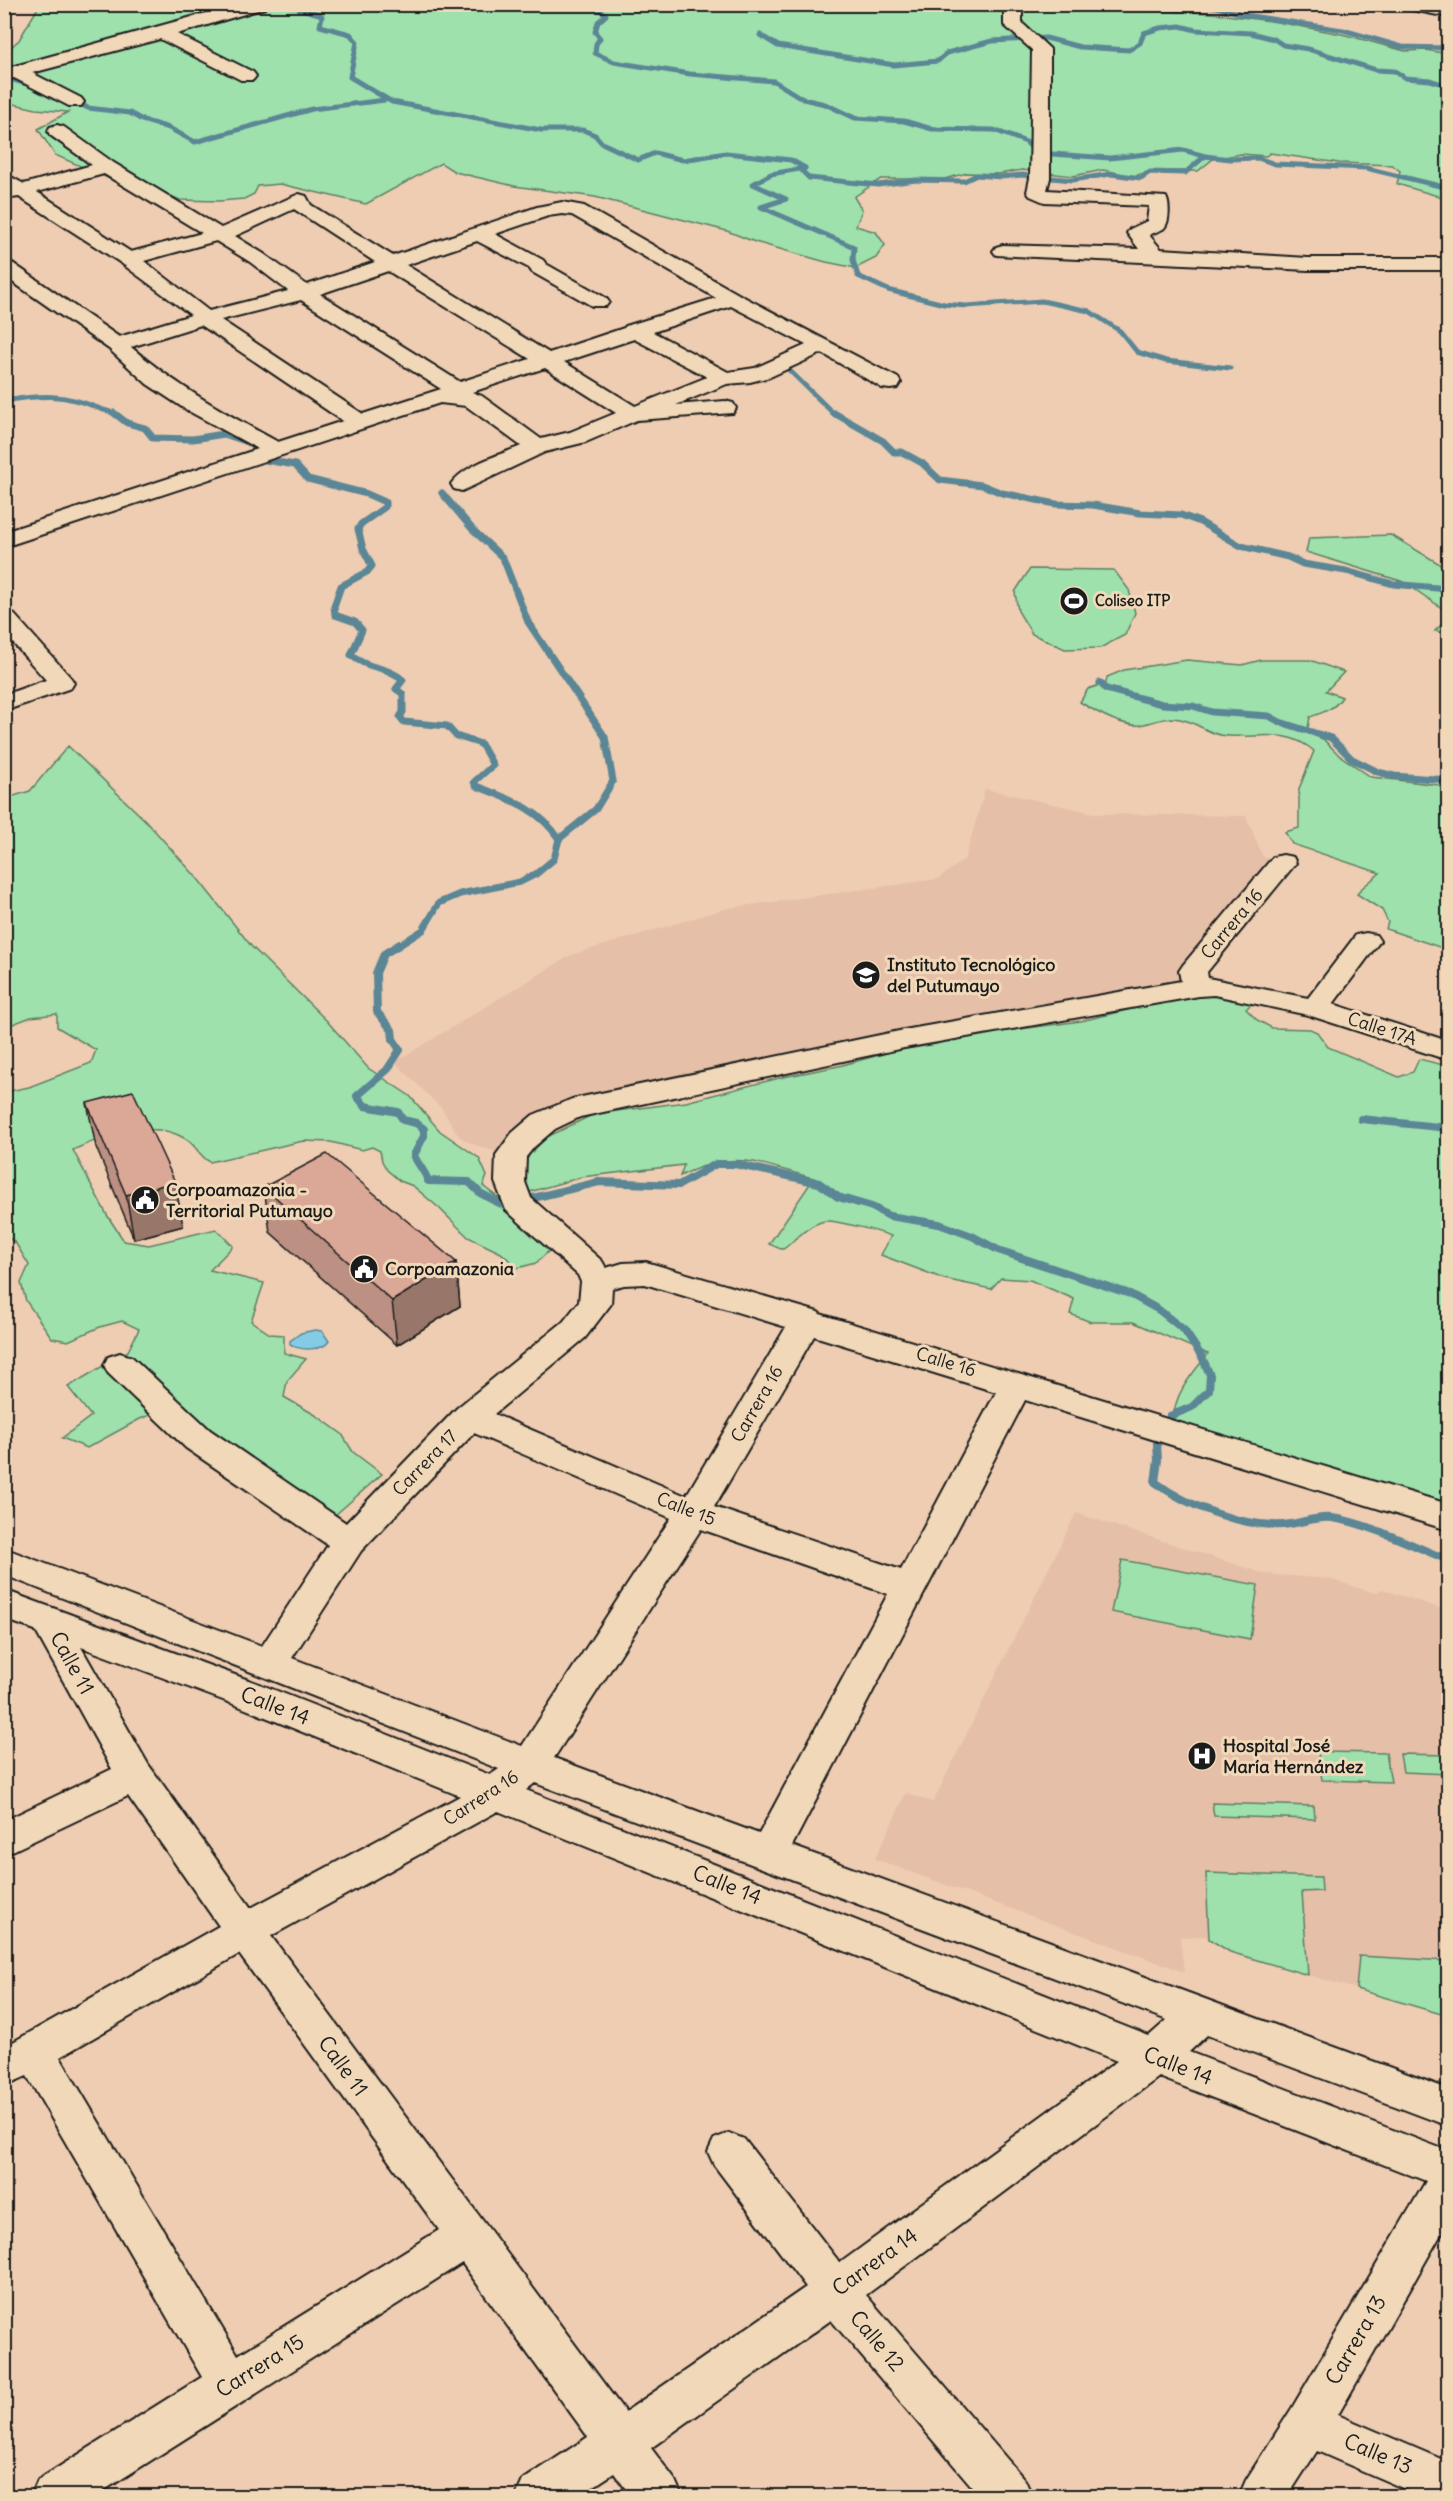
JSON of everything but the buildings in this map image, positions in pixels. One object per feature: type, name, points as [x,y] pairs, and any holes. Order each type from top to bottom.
[{"type":"street","points":[[11,74],[259,4]]},
{"type":"street","points":[[1013,4],[1013,25],[1041,49],[1040,178],[1036,192],[1044,196],[1158,201],[1157,224],[1137,233],[1155,255]]},
{"type":"street","points":[[1408,4],[1449,12]]},
{"type":"street","points":[[162,33],[247,76]]},
{"type":"street","points":[[11,74],[75,102]]},
{"type":"street","points":[[57,130],[107,167],[257,258],[449,394],[474,401],[537,447]]},
{"type":"street","points":[[10,189],[107,167]]},
{"type":"street","points":[[10,189],[128,259],[198,310],[204,318],[360,423]]},
{"type":"street","points":[[128,259],[215,233],[235,230],[299,200],[303,208],[633,414],[725,408]]},
{"type":"street","points":[[116,345],[204,318],[304,292],[544,211],[562,208],[577,210],[891,383]]},
{"type":"street","points":[[479,234],[536,264],[539,268],[599,302]]},
{"type":"street","points":[[1003,251],[1155,255],[1308,264],[1449,264]]},
{"type":"street","points":[[4,266],[116,345],[154,379],[193,404],[261,454]]},
{"type":"street","points":[[4,540],[733,298]]},
{"type":"street","points":[[633,330],[724,378]]},
{"type":"street","points":[[462,483],[482,471],[537,447],[578,437],[724,378],[739,378],[762,372],[822,345]]},
{"type":"street","points":[[4,618],[16,644],[62,682],[4,704]]},
{"type":"street","name":"Carrera 16","points":[[1199,987],[1194,979],[1193,971],[1283,863]]},
{"type":"street","points":[[1315,1008],[1366,941]]},
{"type":"street","name":"Calle 17A","points":[[597,1282],[591,1269],[517,1203],[510,1182],[511,1155],[523,1140],[544,1122],[572,1109],[904,1039],[1199,987],[1214,986],[1443,1040]]},
{"type":"street","name":"Calle 16","points":[[597,1282],[623,1274],[646,1273],[807,1320],[1449,1517]]},
{"type":"street","name":"Carrera 17","points":[[270,1664],[349,1542],[469,1417],[574,1330],[595,1304],[597,1282]]},
{"type":"street","name":"Carrera 16","points":[[20,2059],[245,1931],[468,1810],[495,1793],[530,1765],[693,1513],[807,1320]]},
{"type":"street","points":[[120,1365],[198,1439],[349,1542]]},
{"type":"street","points":[[768,1854],[1017,1384]]},
{"type":"street","name":"Calle 15","points":[[469,1417],[693,1513],[909,1587]]},
{"type":"street","name":"Calle 14","points":[[4,1561],[530,1765],[1449,2107]]},
{"type":"street","name":"Calle 14","points":[[4,1604],[249,1695],[1154,2057],[1449,2170]]},
{"type":"street","name":"Calle 11","points":[[48,1622],[135,1775],[466,2236],[659,2496]]},
{"type":"street","points":[[4,1839],[135,1775]]},
{"type":"street","name":"Carrera 14","points":[[539,2496],[621,2443],[836,2292],[1154,2057],[1202,2015]]},
{"type":"street","points":[[20,2059],[231,2385]]},
{"type":"street","name":"Calle 12","points":[[729,2152],[836,2292],[1008,2496]]},
{"type":"street","name":"Carrera 13","points":[[1262,2496],[1308,2424],[1449,2182]]},
{"type":"street","name":"Carrera 15","points":[[54,2496],[466,2236]]},
{"type":"street","name":"Calle 13","points":[[1308,2424],[1449,2484]]},
{"type":"shaded area","name":"Instituto Tecnológico del Putumayo","points":[[985,789],[1098,814],[1246,816],[1263,857],[1283,863],[1194,979],[572,1109],[501,1154],[468,1142],[459,1136],[442,1109],[395,1062],[571,955],[728,908],[938,879],[965,859]]},
{"type":"shaded area","name":"Hospital José María Hernández","points":[[1076,1513],[1265,1574],[1329,1579],[1375,1593],[1382,1589],[1448,1611],[1448,2016],[1230,1952],[1204,1936],[1180,1937],[1184,1972],[875,1859],[906,1793],[933,1802]]},
{"type":"green space","points":[[40,4],[347,4],[393,10],[531,4],[623,4],[634,11],[672,9],[679,4],[1103,4],[1122,9],[1212,13],[1277,22],[1342,34],[1405,51],[1426,50],[1448,54],[1448,199],[1397,184],[1400,171],[1392,165],[1339,163],[1270,153],[1266,156],[1241,154],[1213,159],[1198,171],[1151,171],[1134,176],[1103,170],[1073,176],[1022,170],[999,174],[967,173],[944,179],[881,179],[854,197],[862,210],[856,226],[876,232],[885,245],[876,258],[856,268],[826,262],[755,242],[727,231],[595,197],[514,186],[455,172],[441,163],[366,204],[280,184],[258,186],[254,194],[244,199],[180,200],[148,186],[110,179],[55,155],[38,129],[68,112],[36,109],[5,102],[4,53],[19,40]]},
{"type":"green space","points":[[1391,535],[1443,566],[1448,565],[1448,632],[1435,631],[1441,625],[1446,611],[1404,582],[1306,552],[1309,538]]},
{"type":"green space","name":"Coliseo ITP","points":[[1030,569],[1114,570],[1129,590],[1135,613],[1125,635],[1100,648],[1065,649],[1032,634],[1018,611],[1015,592]]},
{"type":"green space","points":[[1187,660],[1242,665],[1261,660],[1310,660],[1344,672],[1326,691],[1342,697],[1332,708],[1310,717],[1307,733],[1323,739],[1339,755],[1371,777],[1448,786],[1448,950],[1386,929],[1388,922],[1382,910],[1357,894],[1380,873],[1292,844],[1285,832],[1299,828],[1299,789],[1314,751],[1303,743],[1280,736],[1220,735],[1192,723],[1172,718],[1140,725],[1125,724],[1080,702],[1088,689],[1106,683],[1107,677],[1124,670]]},
{"type":"green space","points":[[68,746],[145,820],[198,879],[252,947],[327,1021],[368,1068],[410,1096],[440,1131],[479,1158],[487,1176],[483,1186],[519,1214],[551,1249],[536,1263],[518,1268],[501,1253],[468,1237],[413,1186],[400,1181],[387,1170],[380,1151],[372,1147],[362,1150],[331,1142],[303,1141],[210,1162],[186,1139],[159,1130],[144,1130],[114,1135],[73,1150],[107,1215],[124,1241],[149,1245],[216,1229],[233,1246],[210,1270],[264,1283],[251,1321],[270,1334],[284,1335],[284,1353],[306,1359],[287,1381],[284,1397],[342,1434],[353,1452],[382,1474],[335,1515],[315,1510],[170,1407],[140,1419],[87,1448],[62,1438],[91,1416],[68,1387],[128,1351],[139,1329],[122,1321],[100,1327],[68,1341],[52,1338],[26,1301],[21,1283],[29,1265],[15,1242],[5,1236],[5,1092],[29,1087],[91,1063],[96,1050],[57,1027],[57,1014],[31,1017],[5,1027],[4,799],[30,791]]},
{"type":"green space","points":[[1216,993],[1256,1000],[1246,1009],[1257,1020],[1272,1028],[1310,1029],[1317,1032],[1328,1047],[1399,1077],[1413,1072],[1419,1059],[1448,1066],[1448,1509],[1173,1421],[1180,1393],[1208,1354],[1133,1322],[1091,1322],[1070,1314],[1074,1299],[1030,1280],[1001,1278],[991,1289],[944,1279],[881,1255],[891,1236],[831,1221],[819,1223],[805,1230],[786,1248],[769,1244],[814,1178],[762,1164],[733,1161],[700,1167],[680,1176],[684,1165],[581,1177],[530,1192],[523,1189],[519,1174],[530,1154],[547,1137],[594,1114],[686,1102],[894,1051],[936,1044],[951,1038],[1081,1021],[1173,999]]},
{"type":"green space","points":[[1122,1560],[1258,1585],[1250,1639],[1111,1612]]},
{"type":"green space","points":[[1318,1752],[1386,1753],[1391,1782],[1322,1780]]},
{"type":"green space","points":[[1400,1754],[1448,1755],[1448,1774],[1403,1772]]},
{"type":"green space","points":[[1212,1803],[1314,1806],[1315,1819],[1214,1816]]},
{"type":"green space","points":[[1206,1873],[1321,1877],[1322,1891],[1302,1892],[1308,1975],[1230,1952],[1209,1939]]},
{"type":"green space","points":[[1359,1956],[1448,1961],[1448,2016],[1356,1989]]},
{"type":"water","points":[[322,1331],[329,1341],[322,1347],[299,1348],[290,1344],[290,1341],[301,1333]]},
{"type":"waterway","points":[[284,4],[319,14],[322,16],[320,26],[350,34],[357,42],[350,77],[392,102],[541,130],[583,130],[595,135],[602,143],[638,160],[655,153],[683,160],[726,153],[791,160],[805,168]]},
{"type":"waterway","points":[[576,4],[599,9],[606,15],[598,22],[595,32],[600,38],[596,44],[595,53],[614,62],[690,74],[774,81],[803,99],[825,104],[855,118],[904,121],[932,129],[994,130],[1026,142],[1037,153],[1110,158],[1183,150],[1205,156]]},
{"type":"waterway","points":[[1132,8],[1179,10],[1198,6],[1217,7],[1245,15],[1343,30],[1402,47],[1448,48]]},
{"type":"waterway","points":[[760,35],[778,46],[894,65],[938,61],[947,53],[992,41],[1046,38],[1080,47],[1129,50],[1140,43],[1144,33],[1160,28],[1180,26],[1196,30],[1251,33],[1274,39],[1283,45],[1308,49],[1376,70],[1395,71],[1405,78],[1430,80],[1448,86]]},
{"type":"waterway","points":[[4,77],[43,89],[53,98],[78,103],[88,108],[130,113],[142,120],[169,128],[195,142],[312,109],[385,100]]},
{"type":"waterway","points":[[805,168],[802,171],[809,178],[878,185],[916,180],[964,181],[977,175],[1001,177],[1022,175],[1072,180],[1111,174],[1141,178],[1150,172],[1185,173],[1205,156]]},
{"type":"waterway","points":[[1205,156],[1230,159],[1258,158],[1275,164],[1366,168],[1448,188]]},
{"type":"waterway","points":[[805,168],[771,174],[753,184],[786,199],[761,207],[854,247],[853,260],[858,276],[888,290],[944,304],[966,306],[1042,301],[1089,311],[1120,331],[1137,352],[1166,361],[1230,368]]},
{"type":"waterway","points":[[786,367],[835,415]]},
{"type":"waterway","points":[[4,401],[29,397],[63,398],[85,403],[116,415]]},
{"type":"waterway","points":[[114,413],[127,423],[145,428],[153,438],[193,439],[224,434],[257,445],[253,454],[259,459],[295,465],[308,479],[367,494],[385,502],[385,507],[361,524],[358,529],[363,549],[372,566],[367,572],[341,586],[334,606],[335,615],[355,622],[362,630],[351,655],[363,663],[391,672],[403,680],[396,689],[403,694],[403,712],[400,717],[404,722],[447,726],[456,736],[481,744],[493,765],[474,782],[476,786],[533,812],[551,828],[559,839]]},
{"type":"waterway","points":[[834,413],[883,441],[894,452],[902,452],[922,463],[940,480],[982,485],[1002,493],[1056,504],[1093,505],[1140,513],[1181,515],[1200,522],[1241,546],[1288,557],[1303,564],[1346,571],[1393,584],[1448,589]]},
{"type":"waterway","points":[[442,493],[473,530],[503,558],[528,622],[605,737],[613,781],[596,809],[559,839]]},
{"type":"waterway","points":[[1100,683],[1106,689],[1162,704],[1193,706],[1212,712],[1269,716],[1280,722],[1331,738],[1352,759],[1378,772],[1394,776],[1448,780]]},
{"type":"waterway","points":[[398,946],[423,930],[439,903],[460,894],[520,882],[536,874],[554,859],[559,839]]},
{"type":"waterway","points":[[400,944],[384,954],[376,973],[377,1012],[392,1030],[393,1039],[400,1050],[387,1070],[357,1096],[365,1106],[398,1112],[403,1120],[416,1123],[424,1129],[424,1136],[414,1155],[428,1181],[469,1182],[480,1193],[505,1206]]},
{"type":"waterway","points":[[1361,1119],[1448,1128]]},
{"type":"waterway","points":[[529,1199],[599,1182],[679,1185],[716,1164],[735,1164],[819,1183],[838,1197],[872,1207],[889,1216],[939,1224],[972,1236],[998,1250],[1130,1294],[1159,1310],[1184,1330],[1202,1357],[1210,1375],[1209,1390],[1192,1407],[1170,1416]]},
{"type":"waterway","points":[[1157,1444],[1158,1460],[1155,1482],[1199,1507],[1233,1519],[1267,1525],[1283,1525],[1326,1518],[1345,1520],[1448,1560]]},
{"type":"place","name":"Coliseo ITP","points":[[1074,601]]},
{"type":"place","name":"Instituto Tecnológico del Putumayo","points":[[866,975]]},
{"type":"place","name":"Corpoamazonia - Territorial Putumayo","points":[[145,1200]]},
{"type":"place","name":"Corpoamazonia","points":[[364,1269]]},
{"type":"place","name":"Hospital José María Hernández","points":[[1202,1756]]}]
